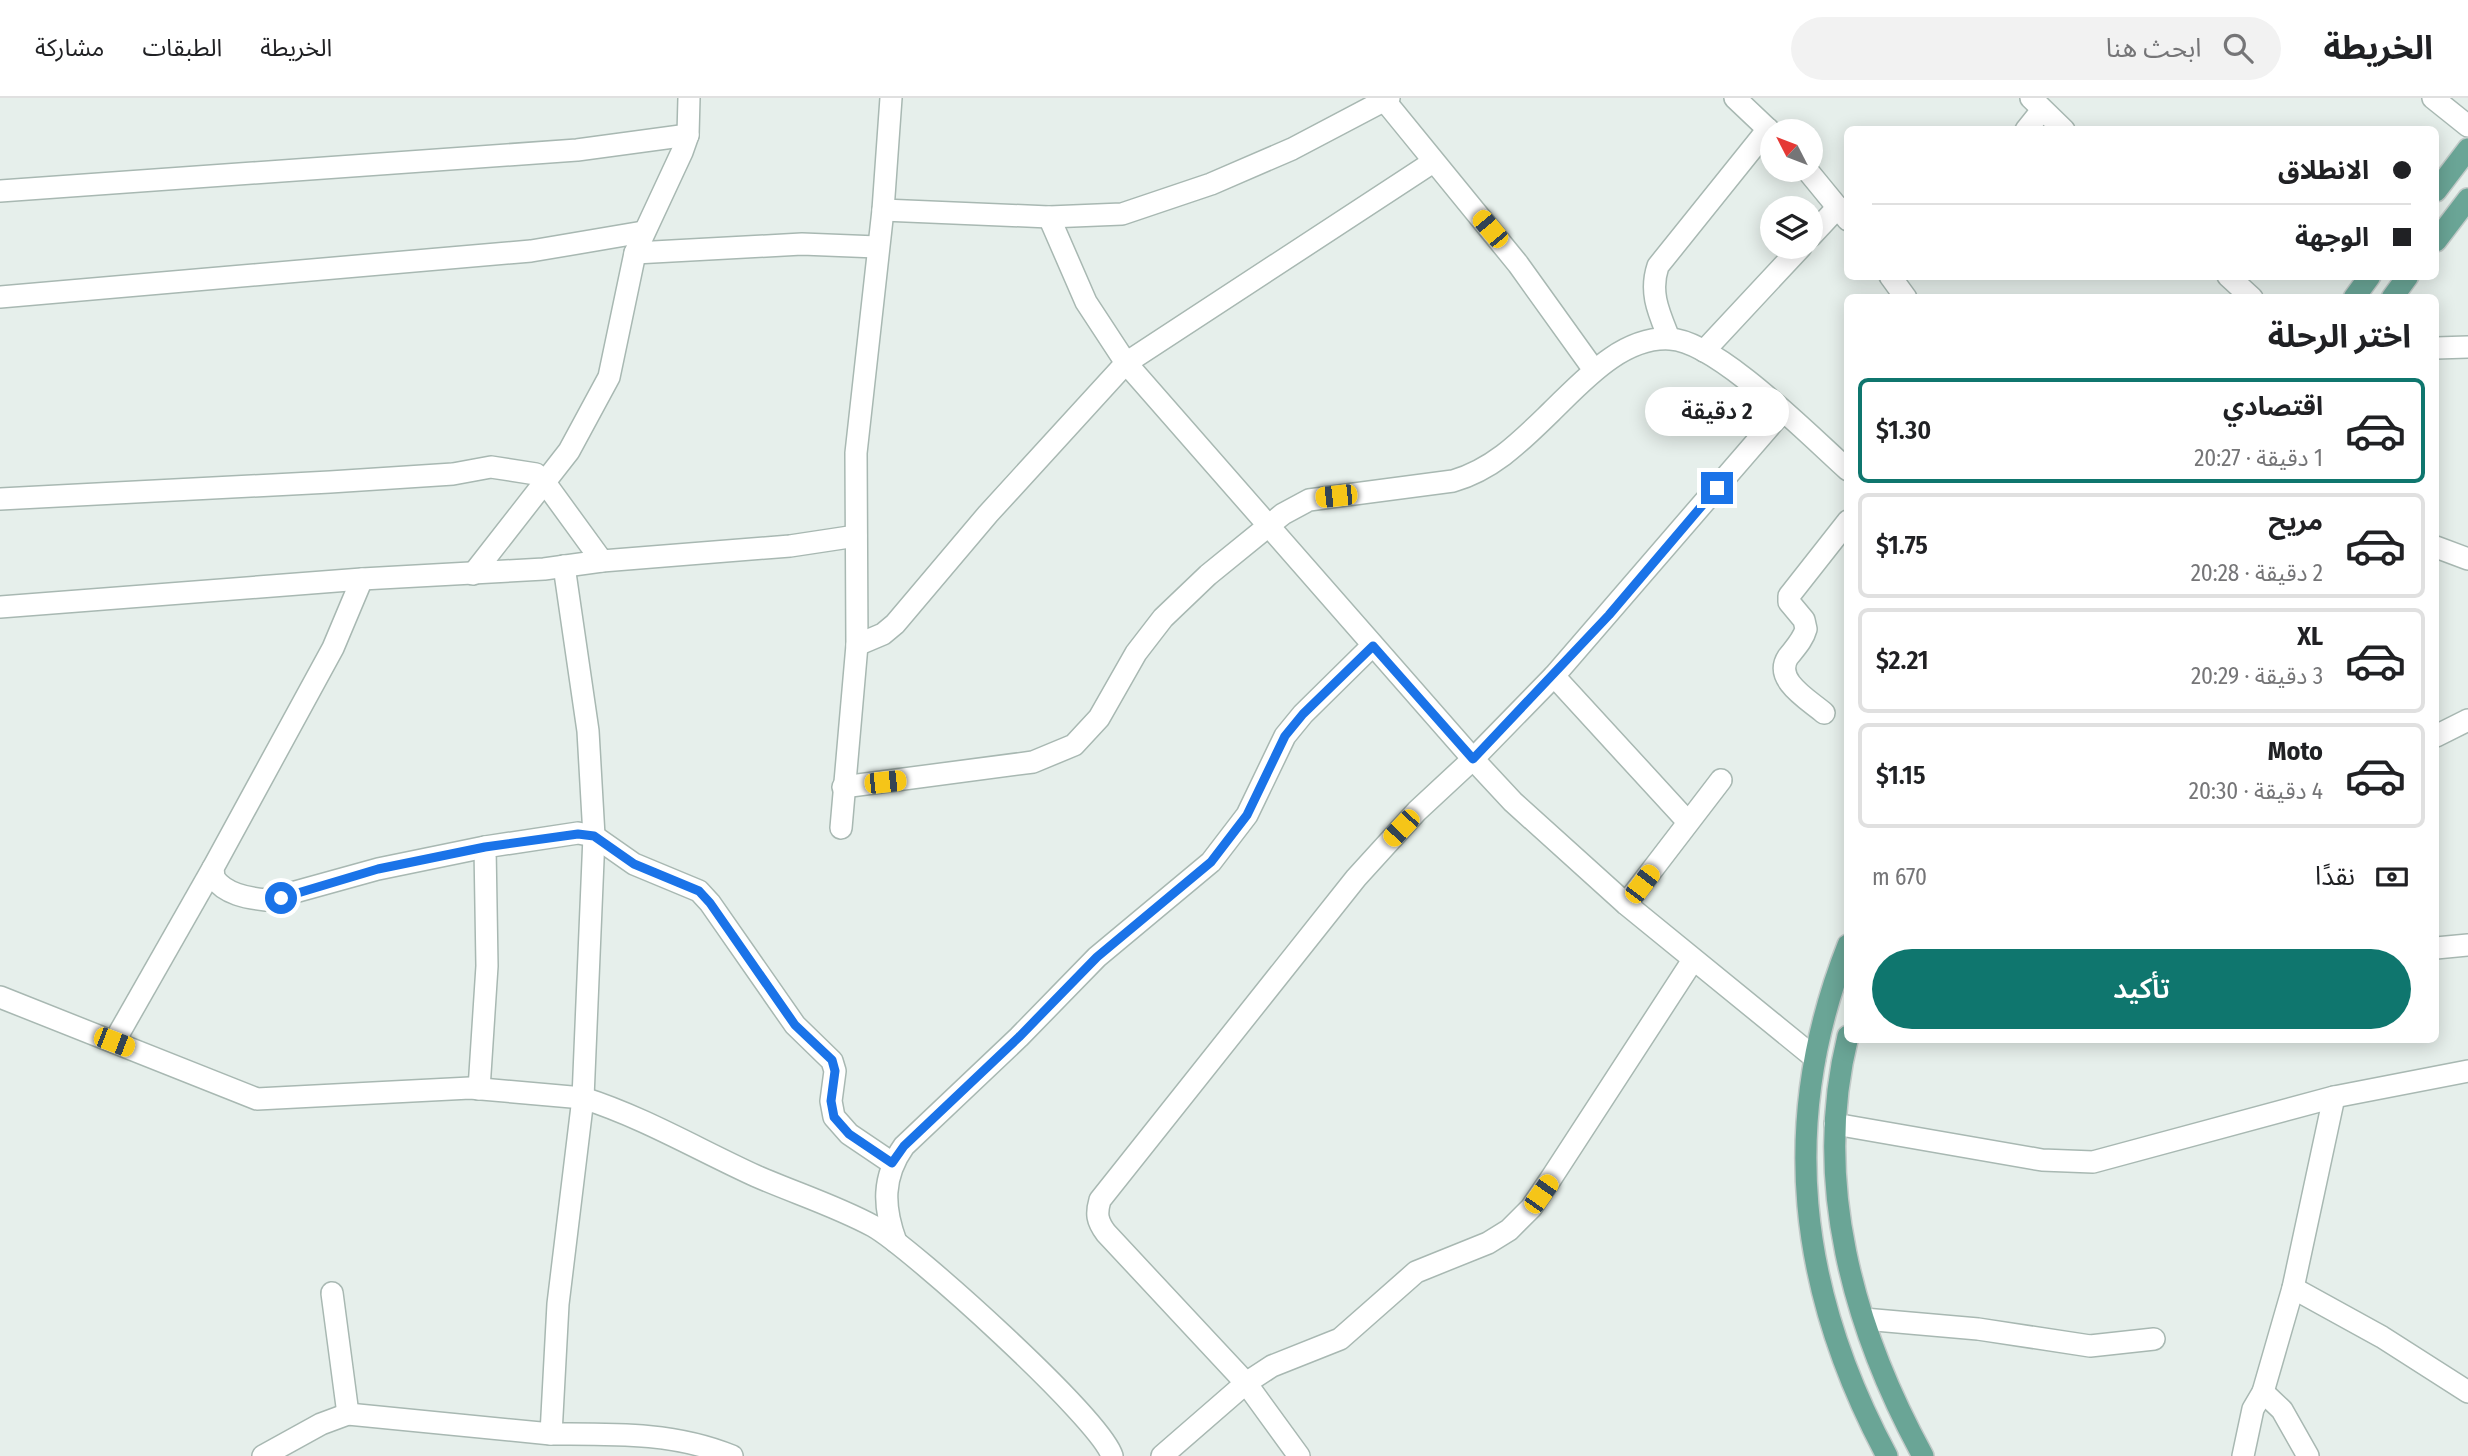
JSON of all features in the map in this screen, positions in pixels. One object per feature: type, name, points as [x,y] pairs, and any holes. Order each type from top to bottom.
[{"type":"main road","points":[[2439,187],[2468,149]]},
{"type":"main road","points":[[2439,237],[2468,199]]},
{"type":"main road","points":[[1844,957],[1826,1009],[1815,1058],[1806,1125],[1805,1190],[1815,1266],[1835,1339],[1871,1427],[1887,1456]]},
{"type":"main road","points":[[1847,1043],[1835,1124],[1837,1202],[1843,1245],[1864,1319],[1894,1399],[1923,1456]]},
{"type":"street","points":[[473,574],[546,484],[569,451],[609,377],[635,253],[643,232],[670,183],[688,135],[689,98]]},
{"type":"street","points":[[841,828],[857,645],[856,453],[883,210],[891,98]]},
{"type":"street","points":[[1735,98],[1760,122]]},
{"type":"street","points":[[2433,98],[2468,126]]},
{"type":"street","points":[[883,210],[1049,217],[1122,214],[1165,202],[1292,149],[1387,99],[1433,162],[1535,286],[1594,370]]},
{"type":"street","points":[[2028,126],[2036,104],[2060,126]]},
{"type":"street","points":[[0,191],[577,150],[688,135]]},
{"type":"street","points":[[1669,338],[1654,298],[1653,281],[1658,266],[1760,144]]},
{"type":"street","points":[[857,645],[883,634],[895,624],[1005,494],[1126,363],[1433,162]]},
{"type":"street","points":[[1817,182],[1843,214],[1823,228]]},
{"type":"street","points":[[1049,217],[1086,302],[1126,363],[1473,759],[1513,802],[1626,904],[1815,1058]]},
{"type":"street","points":[[0,297],[531,251],[643,232]]},
{"type":"street","points":[[635,253],[802,244],[877,247]]},
{"type":"street","points":[[1704,351],[1790,259]]},
{"type":"street","points":[[2232,280],[2248,294]]},
{"type":"street","points":[[843,787],[1033,762],[1074,745],[1099,718],[1136,653],[1163,618],[1208,575],[1268,526],[1309,500],[1453,481],[1475,475],[1518,443],[1594,370],[1633,348],[1669,338],[1687,342],[1704,351],[1782,412],[1844,466]]},
{"type":"street","points":[[2439,348],[2468,347]]},
{"type":"street","points":[[1299,1456],[1246,1383],[1106,1233],[1099,1223],[1097,1213],[1100,1200],[1356,878],[1417,811],[1473,759],[1554,676],[1782,412]]},
{"type":"street","points":[[0,499],[453,474],[491,467],[536,474],[603,561]]},
{"type":"street","points":[[1824,713],[1794,687],[1784,673],[1784,665],[1807,629],[1804,620],[1788,602],[1789,596],[1844,526]]},
{"type":"street","points":[[0,607],[362,579],[473,574],[790,546],[856,536]]},
{"type":"street","points":[[2439,548],[2468,559]]},
{"type":"street","points":[[551,1434],[556,1315],[583,1098],[594,836],[588,731],[564,566]]},
{"type":"street","points":[[114,1042],[213,868],[332,648],[362,579]]},
{"type":"street","points":[[896,1241],[888,1219],[886,1195],[892,1163],[904,1146],[1019,1037],[1097,957],[1211,862],[1247,815],[1285,736],[1303,714],[1373,646]]},
{"type":"street","points":[[1554,676],[1688,822]]},
{"type":"street","points":[[2439,735],[2468,720]]},
{"type":"street","points":[[1626,904],[1721,780]]},
{"type":"street","points":[[213,868],[218,884],[247,898],[265,900],[378,869],[485,847],[578,834],[594,836],[634,864],[699,891],[710,903],[795,1025],[832,1060],[835,1071],[831,1101],[834,1117],[849,1134],[892,1163]]},
{"type":"street","points":[[480,1089],[487,966],[485,847]]},
{"type":"street","points":[[2439,948],[2468,945]]},
{"type":"street","points":[[1162,1456],[1246,1383],[1272,1366],[1340,1339],[1416,1272],[1489,1243],[1509,1230],[1544,1190],[1693,960]]},
{"type":"street","points":[[0,997],[257,1099],[480,1089],[583,1098],[628,1115],[754,1175],[849,1215],[896,1241],[1066,1396],[1100,1433],[1112,1456]]},
{"type":"street","points":[[1835,1124],[2042,1160],[2093,1162],[2334,1097],[2468,1071]]},
{"type":"street","points":[[2243,1456],[2253,1409],[2263,1392],[2293,1288],[2334,1097]]},
{"type":"street","points":[[2293,1288],[2382,1337],[2468,1392]]},
{"type":"street","points":[[332,1293],[348,1415]]},
{"type":"street","points":[[1864,1319],[1978,1329],[2090,1346],[2154,1339]]},
{"type":"street","points":[[2263,1392],[2281,1410],[2308,1456]]},
{"type":"street","points":[[263,1456],[328,1421],[348,1415],[551,1434],[628,1434],[681,1440],[733,1456]]},
{"type":"route","points":[[281,898],[378,869],[485,847],[578,834],[594,836],[634,864],[699,891],[710,903],[795,1025],[832,1060],[835,1071],[831,1101],[834,1117],[849,1134],[892,1163],[904,1146],[1019,1037],[1097,957],[1211,862],[1247,815],[1285,736],[1303,714],[1373,646],[1473,759],[1609,615],[1717,488]]}]
